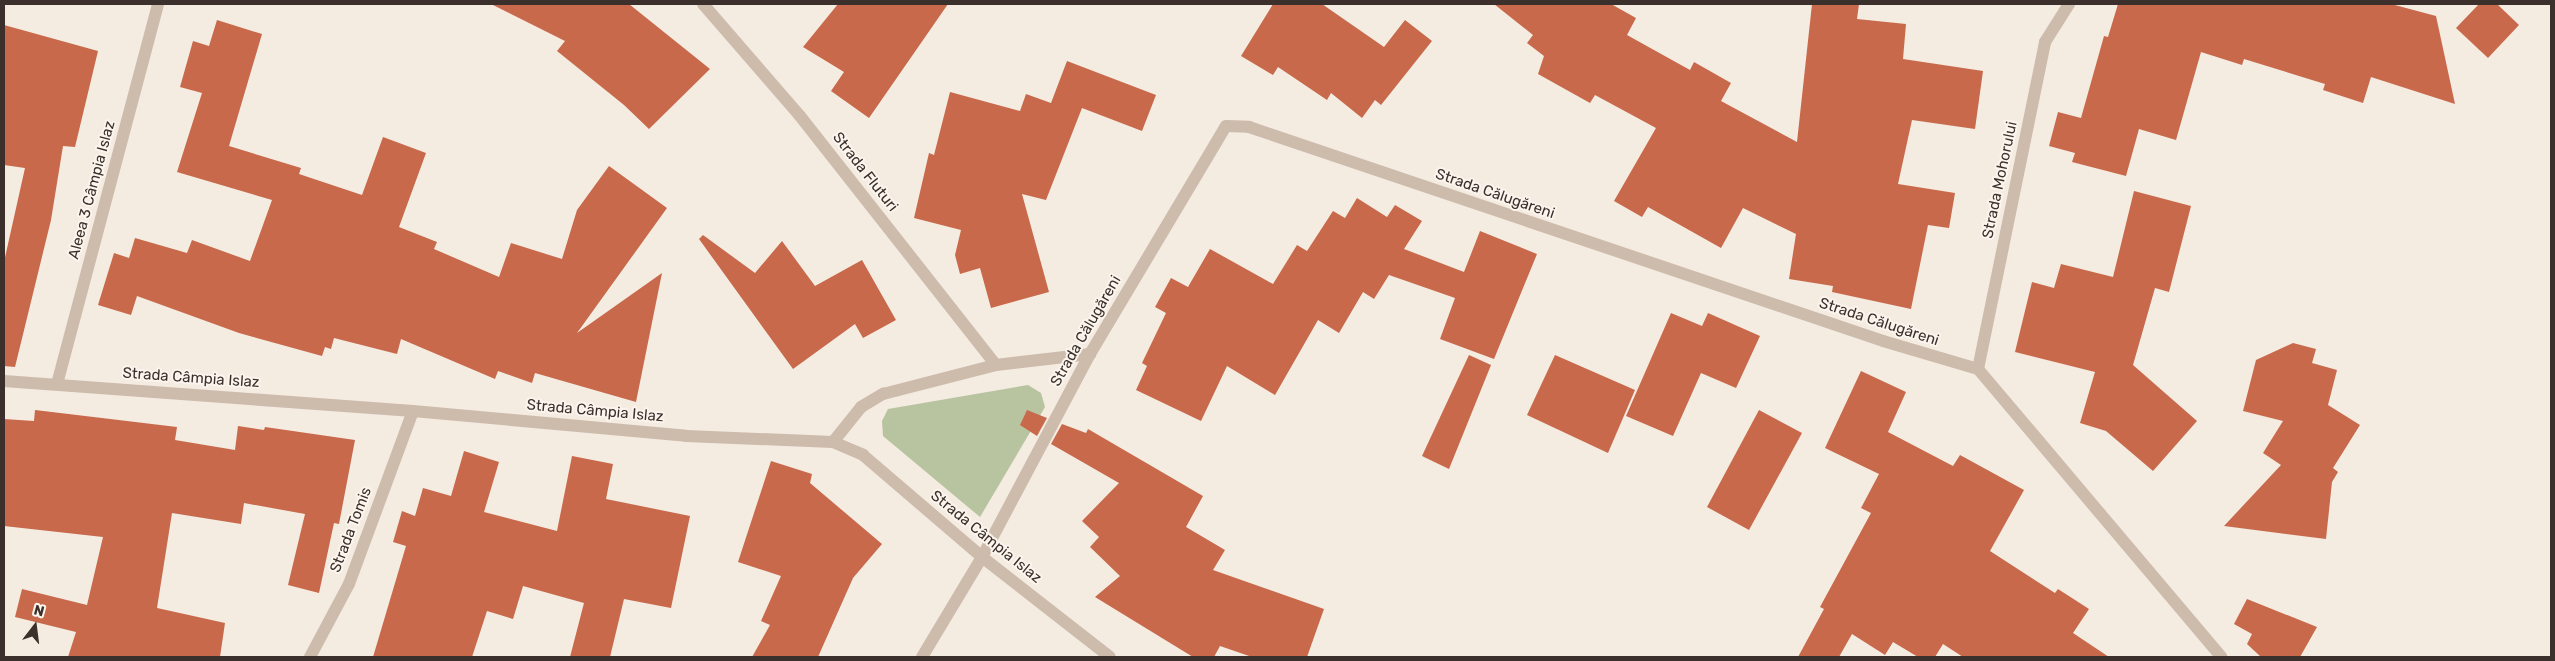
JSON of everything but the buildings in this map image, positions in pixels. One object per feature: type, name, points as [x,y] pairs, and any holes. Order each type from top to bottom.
[{"type":"street","name":"Aleea 3 Câmpia Islaz","points":[[57,384],[158,4]]},
{"type":"street","name":"Strada Fluturi","points":[[703,4],[800,116],[996,365]]},
{"type":"street","name":"Strada Mohorului","points":[[1978,370],[2045,42],[2069,4]]},
{"type":"street","name":"Strada Călugăreni","points":[[922,657],[982,557],[1090,354],[1226,126],[1249,127],[1873,338],[1978,370]]},
{"type":"street","points":[[833,442],[862,407],[883,394],[996,365],[1090,354]]},
{"type":"street","points":[[1978,370],[2221,657]]},
{"type":"street","name":"Strada Câmpia Islaz","points":[[4,381],[413,411],[686,436],[833,442],[863,455],[982,557],[1110,657]]},
{"type":"street","name":"Strada Tomis","points":[[310,657],[348,584],[413,411]]},
{"type":"green space","points":[[1028,385],[1041,393],[1045,407],[980,517],[883,436],[882,421],[888,409]]}]
